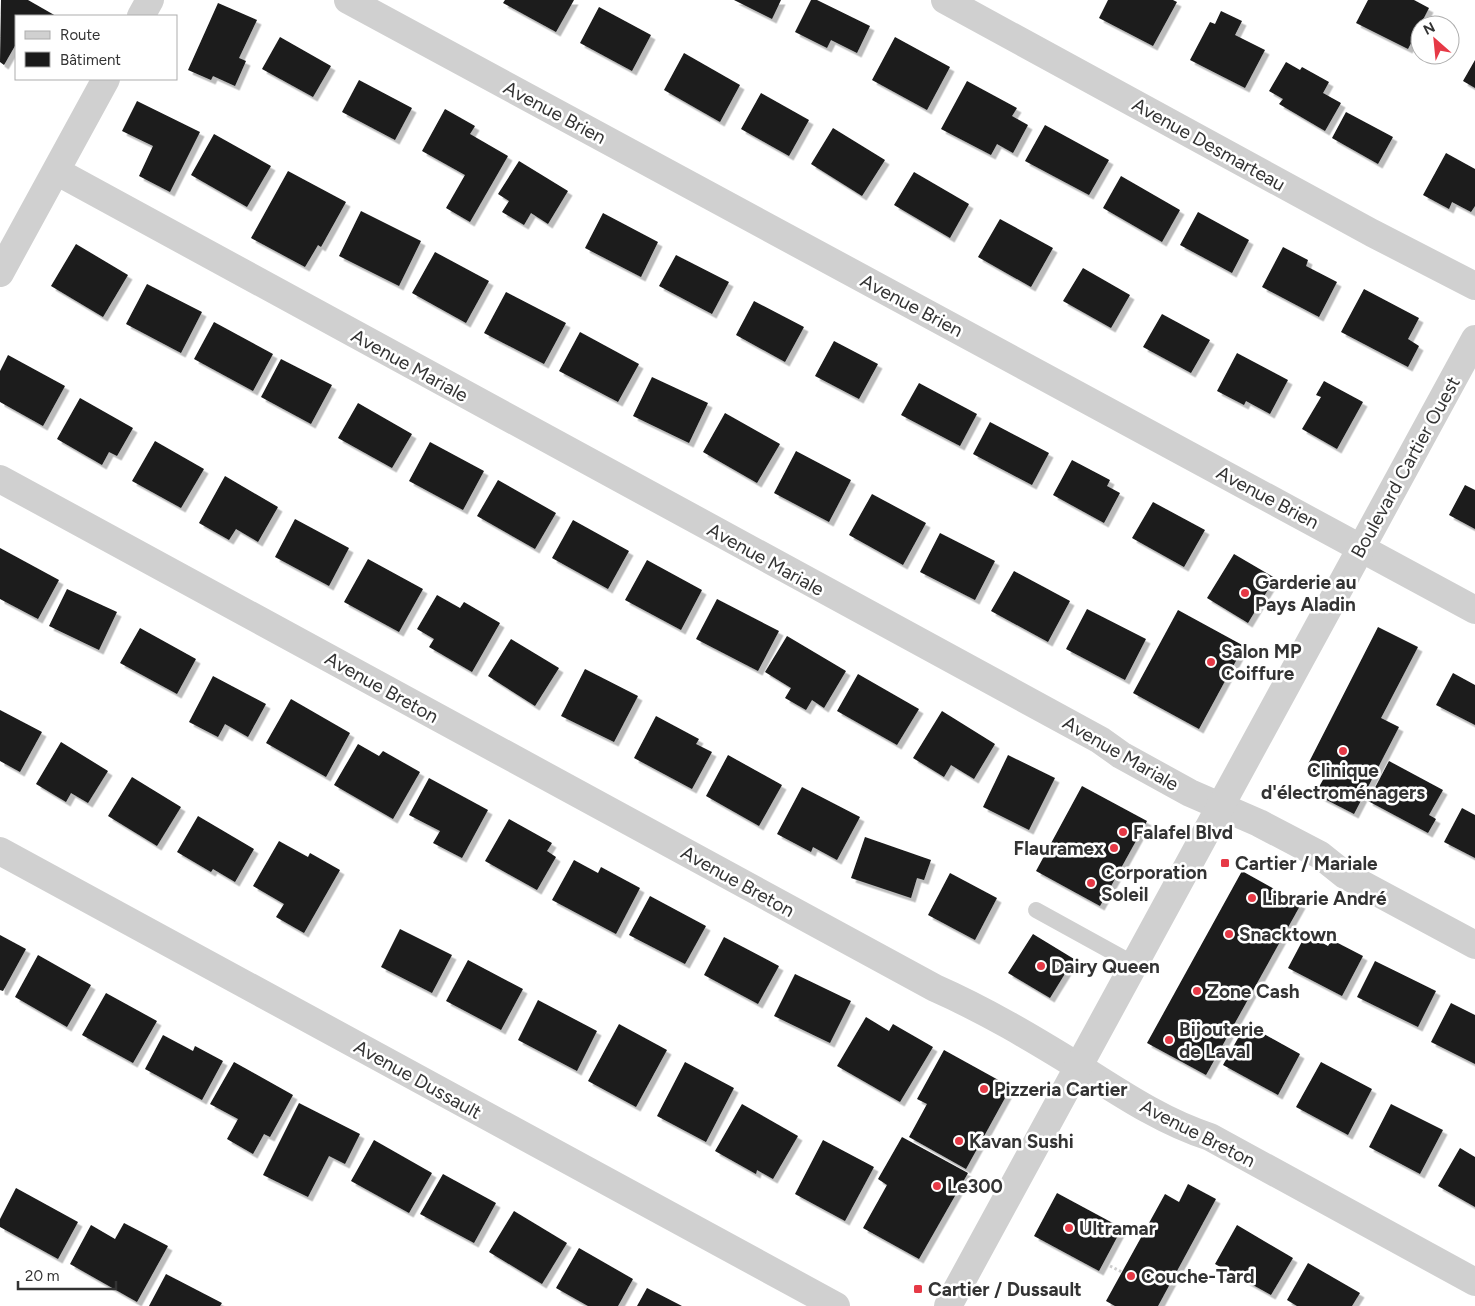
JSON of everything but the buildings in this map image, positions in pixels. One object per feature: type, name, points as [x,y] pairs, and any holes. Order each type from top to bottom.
[{"type":"street","points":[[142,15],[150,0]]},
{"type":"street","name":"Avenue Brien","points":[[348,0],[1475,610]]},
{"type":"street","name":"Avenue Desmarteau","points":[[945,0],[1363,228],[1475,286]]},
{"type":"street","points":[[0,273],[105,80]]},
{"type":"street","name":"Avenue Mariale","points":[[56,171],[1100,740],[1133,761],[1320,855],[1346,875],[1475,945]]},
{"type":"street","name":"Boulevard Cartier Ouest","points":[[948,1306],[1475,339]]},
{"type":"street","name":"Avenue Breton","points":[[0,478],[935,988],[983,1011],[1110,1088],[1190,1130],[1210,1137],[1475,1282]]},
{"type":"street","name":"Avenue Dussault","points":[[0,851],[836,1306]]},
{"type":"lane","points":[[1036,910],[1134,964]]},
{"type":"path","points":[[1110,1266],[1122,1272]]},
{"type":"place","name":"Garderie au Pays Aladin","points":[[1245,593]]},
{"type":"place","name":"Salon MP Coiffure","points":[[1211,662]]},
{"type":"place","name":"Clinique d'électroménagers","points":[[1343,751]]},
{"type":"place","name":"Falafel Blvd","points":[[1123,832]]},
{"type":"place","name":"Flauramex","points":[[1114,848]]},
{"type":"place","name":"Cartier / Mariale","points":[[1225,863]]},
{"type":"place","name":"Corporation Soleil","points":[[1091,883]]},
{"type":"place","name":"Librarie André","points":[[1252,898]]},
{"type":"place","name":"Snacktown","points":[[1229,934]]},
{"type":"place","name":"Dairy Queen","points":[[1041,966]]},
{"type":"place","name":"Zone Cash","points":[[1197,991]]},
{"type":"place","name":"Bijouterie de Laval","points":[[1169,1040]]},
{"type":"place","name":"Pizzeria Cartier","points":[[984,1089]]},
{"type":"place","name":"Kavan Sushi","points":[[959,1141]]},
{"type":"place","name":"Le300","points":[[937,1186]]},
{"type":"place","name":"Ultramar","points":[[1069,1228]]},
{"type":"place","name":"Couche-Tard","points":[[1131,1276]]},
{"type":"place","name":"Cartier / Dussault","points":[[918,1289]]}]
